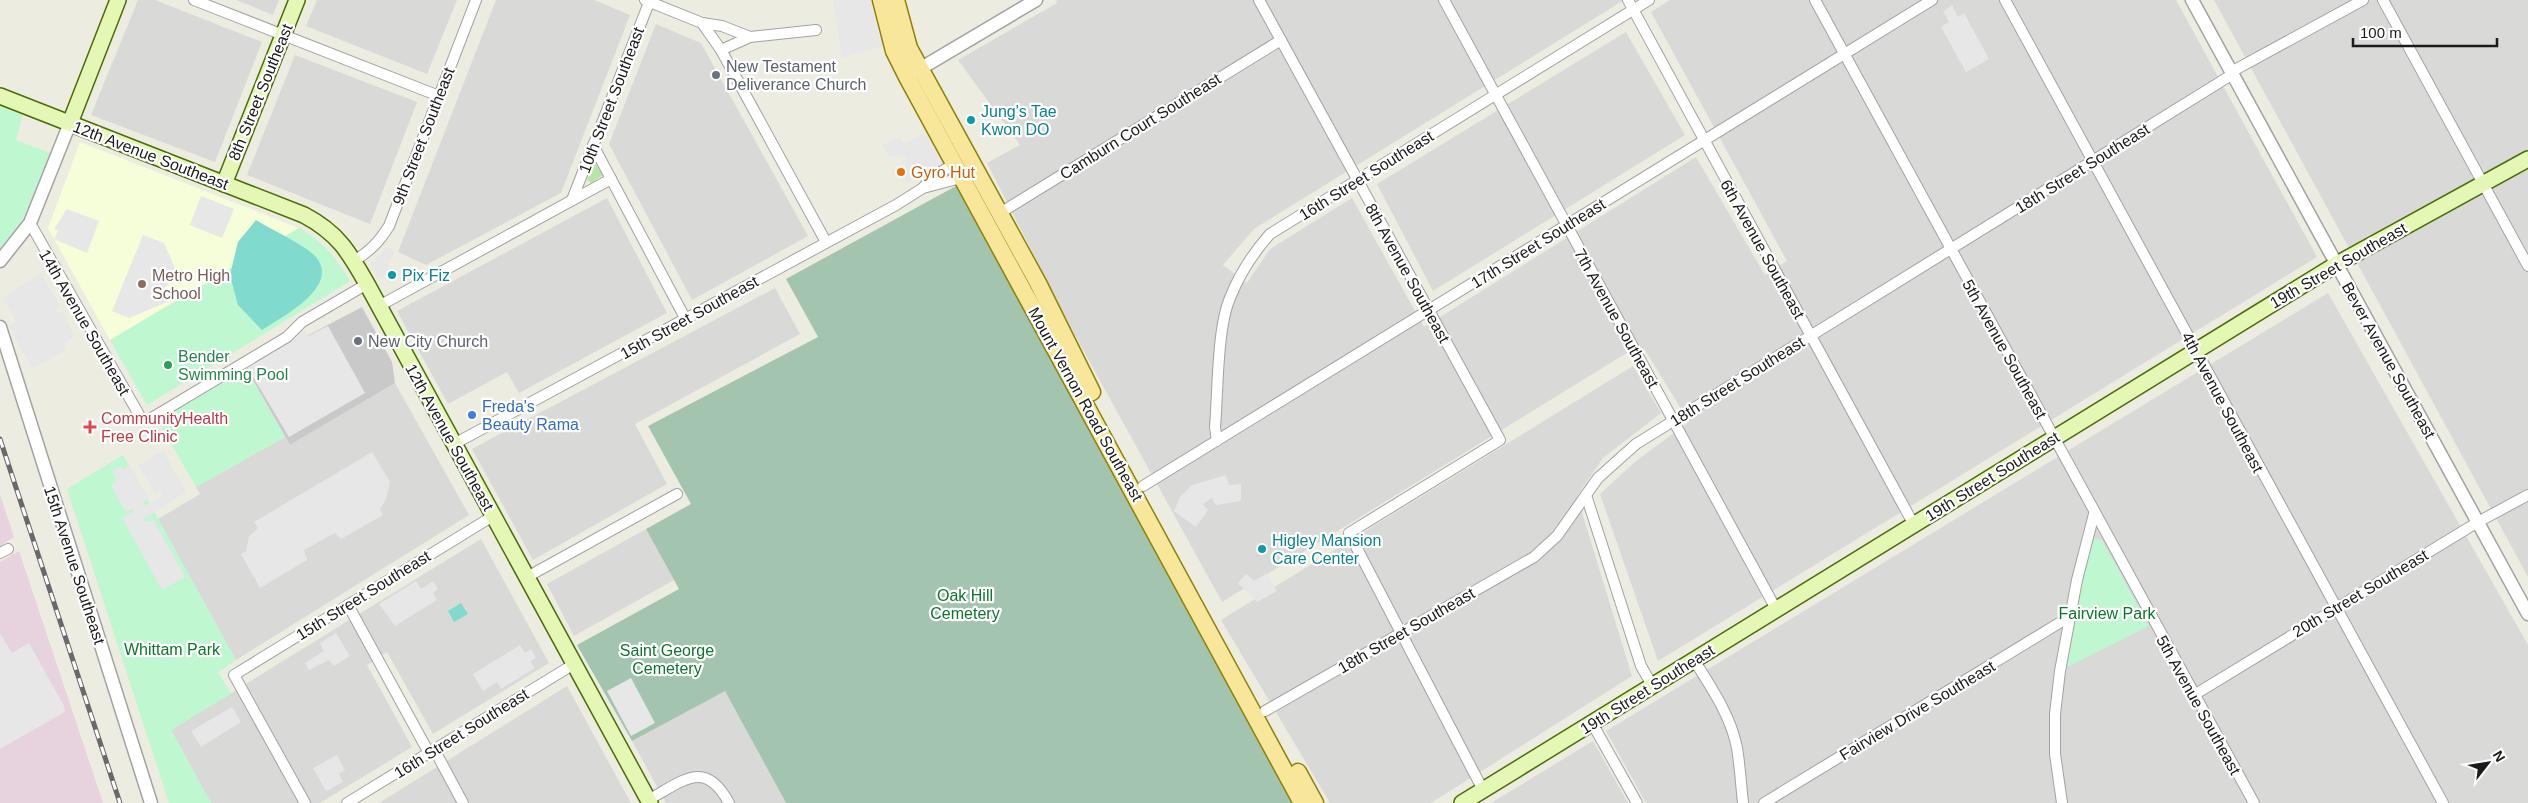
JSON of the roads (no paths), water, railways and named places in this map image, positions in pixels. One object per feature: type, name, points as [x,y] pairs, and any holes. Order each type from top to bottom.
[{"type":"main road","points":[[70,123],[118,0]]},
{"type":"main road","name":"8th Street Southeast","points":[[224,184],[297,0]]},
{"type":"main road","name":"Mount Vernon Road Southeast","points":[[881,0],[894,51],[913,73],[1000,213],[1191,578],[1315,803]]},
{"type":"main road","name":"Mount Vernon Road Southeast","points":[[896,0],[909,48],[913,73],[954,164],[1302,803]]},
{"type":"main road","name":"12th Avenue Southeast","points":[[0,96],[315,221],[342,242],[367,284],[649,801]]},
{"type":"main road","name":"19th Street Southeast","points":[[1472,798],[1592,722],[2337,264],[2528,159]]},
{"type":"main road","points":[[954,164],[968,176],[994,222],[1018,247]]},
{"type":"street","points":[[194,0],[439,96]]},
{"type":"street","name":"9th Street Southeast","points":[[354,261],[372,249],[381,240],[389,226],[476,0]]},
{"type":"street","points":[[913,73],[1036,0]]},
{"type":"street","name":"8th Avenue Southeast","points":[[1259,0],[1500,440],[1350,533],[1401,634]]},
{"type":"street","name":"7th Avenue Southeast","points":[[1444,0],[1776,609]]},
{"type":"street","name":"6th Avenue Southeast","points":[[1628,0],[1914,525]]},
{"type":"street","name":"16th Street Southeast","points":[[1217,441],[1215,427],[1223,322],[1229,299],[1259,246],[1270,234],[1649,0]]},
{"type":"street","name":"5th Avenue Southeast","points":[[1814,0],[2252,802]]},
{"type":"street","name":"17th Street Southeast","points":[[1143,486],[1932,0]]},
{"type":"street","name":"4th Avenue Southeast","points":[[2004,0],[2443,803]]},
{"type":"street","name":"Bever Avenue Southeast","points":[[2192,0],[2528,614]]},
{"type":"street","name":"18th Street Southeast","points":[[1266,712],[1534,557],[1557,536],[1598,478],[1636,444],[2232,73],[2363,0]]},
{"type":"street","points":[[2382,0],[2528,266]]},
{"type":"street","points":[[648,1],[702,23],[722,26],[750,37]]},
{"type":"street","name":"10th Street Southeast","points":[[572,200],[648,1]]},
{"type":"street","points":[[702,23],[721,50],[826,242]]},
{"type":"street","points":[[721,50],[750,37],[816,30]]},
{"type":"street","name":"Camburn Court Southeast","points":[[1000,213],[1281,40]]},
{"type":"street","points":[[0,261],[30,223],[70,123]]},
{"type":"street","points":[[594,145],[685,318]]},
{"type":"street","name":"15th Street Southeast","points":[[923,188],[931,178],[954,164]]},
{"type":"street","name":"10th Street Southeast","points":[[379,306],[612,179]]},
{"type":"street","name":"15th Street Southeast","points":[[454,444],[923,188],[957,179],[963,180]]},
{"type":"street","name":"14th Avenue Southeast","points":[[30,223],[142,420],[150,419],[287,337],[310,317],[367,284]]},
{"type":"street","name":"15th Avenue Southeast","points":[[0,327],[151,803]]},
{"type":"street","points":[[527,577],[677,494]]},
{"type":"street","points":[[1586,495],[1641,666],[1652,686]]},
{"type":"street","name":"20th Street Southeast","points":[[2194,695],[2478,522],[2528,495]]},
{"type":"street","points":[[2062,803],[2055,754],[2055,714],[2069,617],[2084,544],[2094,514]]},
{"type":"street","name":"15th Street Southeast","points":[[305,803],[234,676],[493,516]]},
{"type":"street","points":[[348,605],[431,751],[463,803]]},
{"type":"street","name":"Fairview Drive Southeast","points":[[1764,803],[2069,617]]},
{"type":"street","points":[[1401,634],[1472,798]]},
{"type":"street","points":[[1694,660],[1716,696],[1732,730],[1737,748],[1743,803]]},
{"type":"street","name":"16th Street Southeast","points":[[347,803],[574,664]]},
{"type":"street","points":[[1592,722],[1637,803]]},
{"type":"street","points":[[649,801],[688,778],[700,776],[712,779],[722,790],[729,803]]},
{"type":"railway","points":[[0,439],[120,803]]},
{"type":"place","name":"New Testament Deliverance Church","points":[[716,75]]},
{"type":"place","name":"Jung's Tae Kwon DO","points":[[971,120]]},
{"type":"place","name":"Gyro Hut","points":[[901,172]]},
{"type":"place","name":"Pix Fiz","points":[[392,275]]},
{"type":"place","name":"Metro High School","points":[[142,284]]},
{"type":"place","name":"New City Church","points":[[358,341]]},
{"type":"place","name":"Bender Swimming Pool","points":[[168,365]]},
{"type":"place","name":"Freda's Beauty Rama","points":[[472,415]]},
{"type":"place","name":"CommunityHealth Free Clinic","points":[[90,427]]},
{"type":"place","name":"Higley Mansion Care Center","points":[[1262,549]]},
{"type":"park label","name":"Oak Hill Cemetery","points":[[965,604]]},
{"type":"park label","name":"Fairview Park","points":[[2107,613]]},
{"type":"park label","name":"Whittam Park","points":[[172,649]]},
{"type":"park label","name":"Saint George Cemetery","points":[[667,659]]}]
